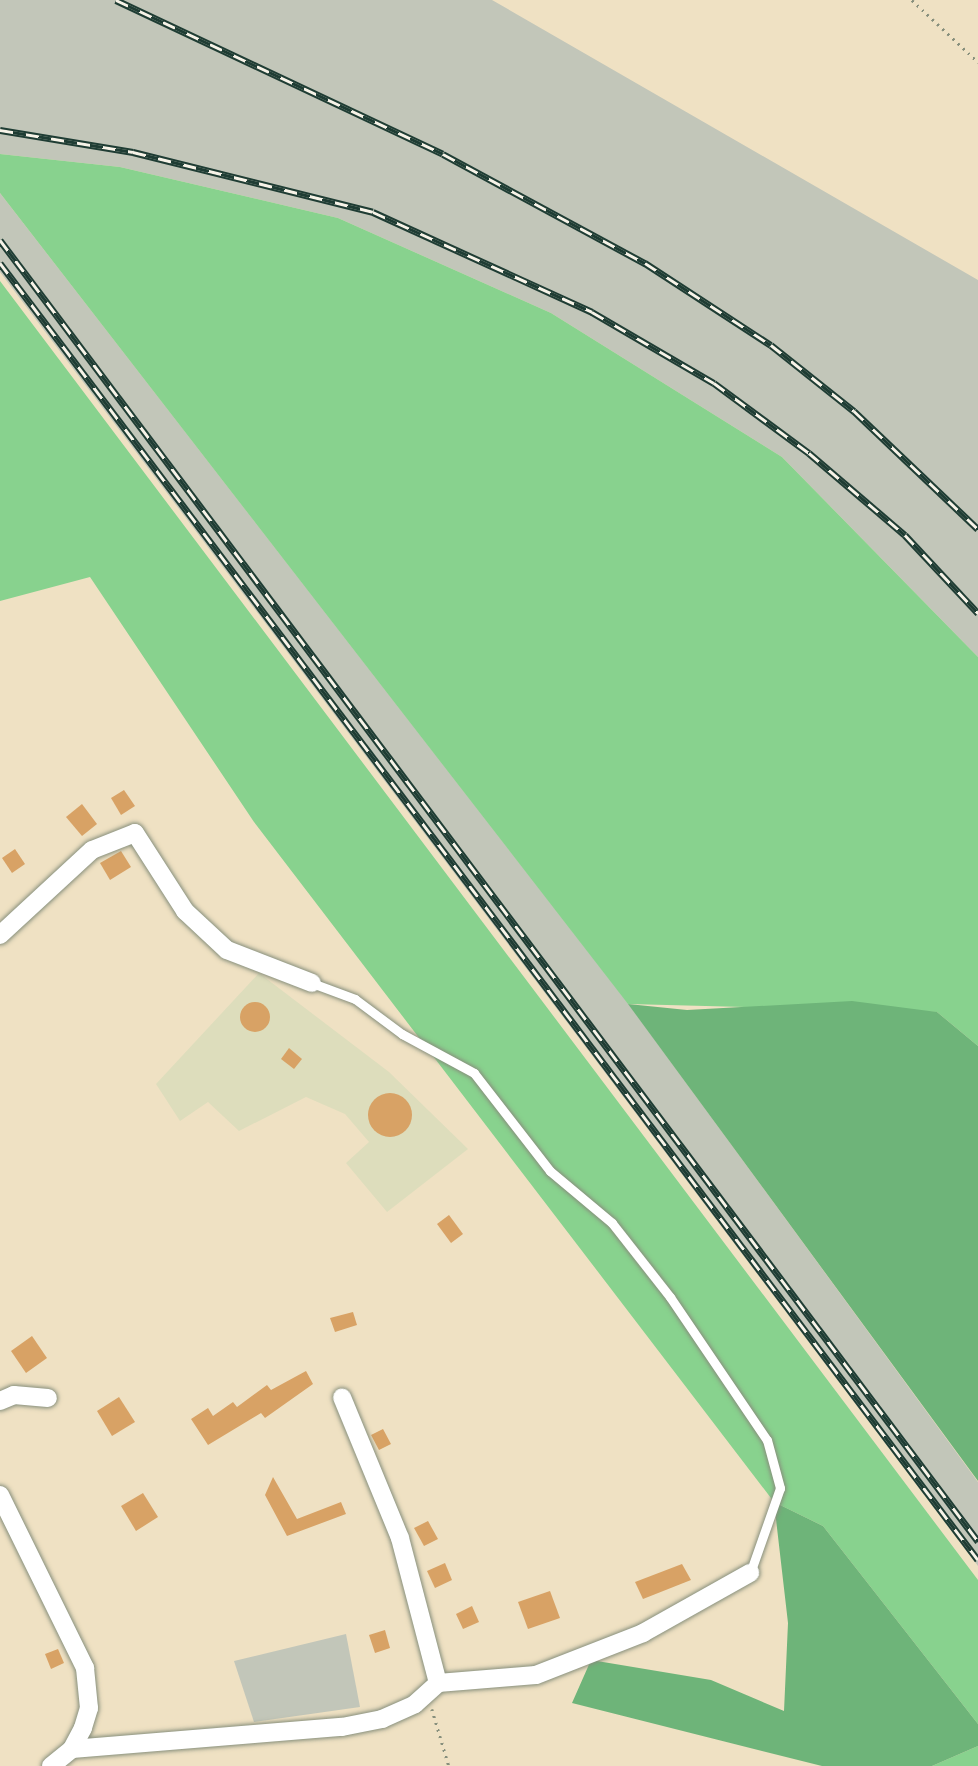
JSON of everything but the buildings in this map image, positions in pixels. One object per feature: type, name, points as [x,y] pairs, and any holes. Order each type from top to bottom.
[{"type":"street","points":[[0,934],[92,850],[135,834],[185,911],[228,950],[312,983]]},
{"type":"street","points":[[0,1401],[14,1395],[48,1398]]},
{"type":"street","points":[[342,1397],[400,1538],[432,1688]]},
{"type":"street","points":[[0,1495],[85,1668],[89,1707],[72,1749],[51,1766]]},
{"type":"street","points":[[72,1749],[342,1727],[382,1719],[432,1688],[536,1675],[643,1633],[750,1573]]},
{"type":"lane","points":[[312,983],[355,999],[474,1073],[550,1171],[612,1223],[670,1297],[767,1440],[780,1488],[750,1573]]},
{"type":"path","points":[[912,0],[978,62]]},
{"type":"path","points":[[432,1688],[449,1766]]},
{"type":"shaded area","points":[[0,0],[492,0],[978,280],[978,657],[782,457],[551,313],[338,218],[120,167],[0,154]]},
{"type":"shaded area","points":[[0,193],[627,1002],[978,1482],[978,1566],[0,272]]},
{"type":"shaded area","points":[[259,973],[389,1072],[468,1149],[387,1212],[346,1163],[369,1142],[345,1114],[306,1097],[239,1131],[208,1102],[180,1121],[156,1084]]},
{"type":"shaded area","points":[[346,1634],[360,1707],[254,1722],[234,1661]]},
{"type":"green space","points":[[0,154],[120,167],[338,218],[551,313],[782,457],[978,657],[978,1046],[937,1012],[628,1004],[0,193]]},
{"type":"green space","points":[[0,281],[978,1580],[978,1724],[823,1526],[774,1502],[254,822],[90,577],[0,601]]},
{"type":"green space","points":[[852,1001],[937,1012],[978,1046],[978,1481],[628,1004],[687,1010]]},
{"type":"green space","points":[[774,1502],[823,1526],[978,1724],[978,1746],[932,1766],[822,1766],[572,1703],[591,1660],[711,1680],[784,1711],[788,1623]]},
{"type":"green space","points":[[978,1746],[978,1766],[932,1766]]},
{"type":"railway","points":[[116,0],[443,154],[645,263],[771,345],[854,411],[978,529]]},
{"type":"railway","points":[[0,130],[133,152],[373,212],[592,312],[714,383],[809,453],[905,535],[978,613]]},
{"type":"railway","points":[[0,240],[978,1541]]},
{"type":"railway","points":[[0,263],[978,1560]]}]
